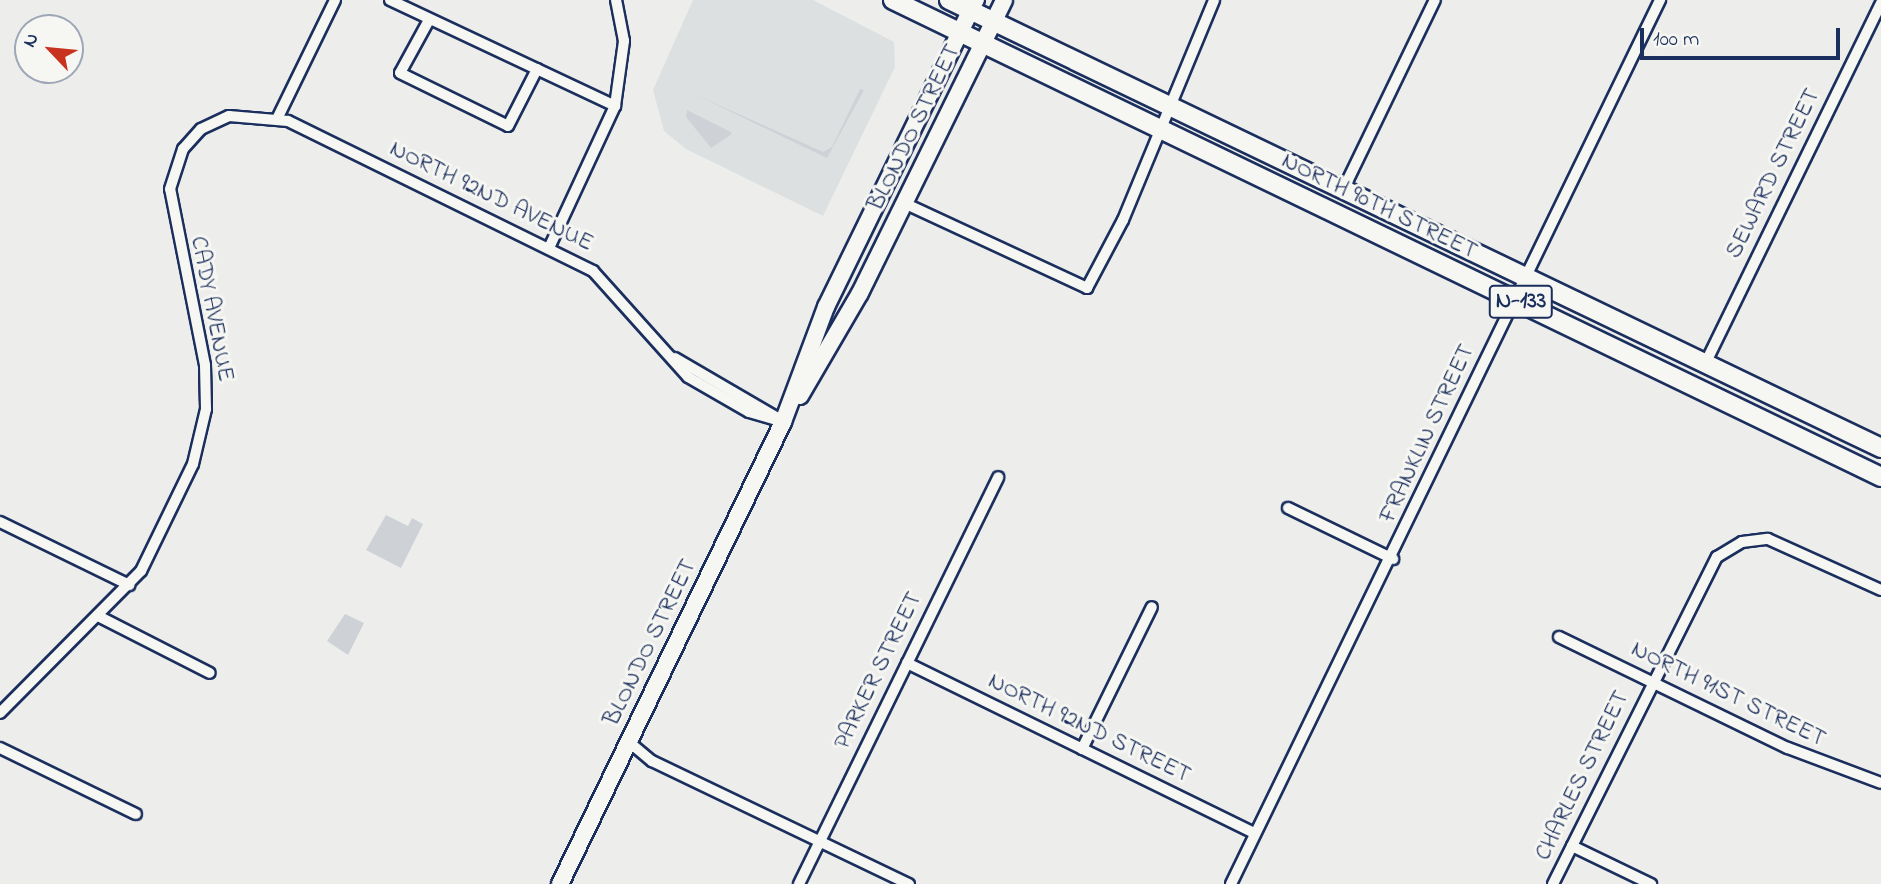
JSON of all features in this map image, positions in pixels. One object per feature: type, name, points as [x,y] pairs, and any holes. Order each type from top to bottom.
[{"type":"main road","name":"NORTH 90TH STREET","points":[[893,0],[1515,299],[1879,470]]},
{"type":"main road","name":"NORTH 90TH STREET","points":[[949,0],[973,5],[993,22],[1881,448]]},
{"type":"main road","name":"BLONDO STREET","points":[[560,884],[783,422],[904,204],[1004,0]]},
{"type":"main road","name":"BLONDO STREET","points":[[783,422],[826,307],[973,5]]},
{"type":"street","points":[[272,116],[335,0]]},
{"type":"street","points":[[390,0],[615,106]]},
{"type":"street","points":[[549,248],[615,106],[624,41],[616,0]]},
{"type":"street","points":[[904,204],[1087,288],[1160,128],[1214,0]]},
{"type":"street","points":[[1343,190],[1435,0]]},
{"type":"street","name":"FRANKLIN STREET","points":[[1231,884],[1254,833],[1393,559],[1660,0]]},
{"type":"street","name":"SEWARD STREET","points":[[1705,364],[1881,3]]},
{"type":"street","points":[[429,20],[400,73],[508,126],[537,69]]},
{"type":"street","name":"NORTH 92ND AVENUE","points":[[272,116],[549,248],[606,280],[669,355],[752,398],[783,422]]},
{"type":"street","name":"CADY AVENUE","points":[[0,713],[100,617],[129,585],[189,473],[206,410],[205,365],[172,214],[172,173],[183,149],[211,123],[272,116]]},
{"type":"street","name":"PARKER STREET","points":[[799,884],[998,477]]},
{"type":"street","points":[[1288,508],[1393,559]]},
{"type":"street","points":[[0,522],[129,585]]},
{"type":"street","name":"CHARLES STREET","points":[[1553,884],[1705,573],[1726,550],[1768,540],[1881,590]]},
{"type":"street","points":[[1082,749],[1152,607]]},
{"type":"street","points":[[100,617],[210,673]]},
{"type":"street","name":"NORTH 91ST STREET","points":[[1559,637],[1808,757],[1881,783]]},
{"type":"street","name":"NORTH 92ND STREET","points":[[906,663],[1254,833]]},
{"type":"street","points":[[629,742],[652,761],[909,884]]},
{"type":"street","points":[[0,748],[136,814]]},
{"type":"street","points":[[1572,846],[1651,884]]},
{"type":"shaded area","points":[[693,0],[813,0],[894,42],[895,67],[823,216],[686,149],[664,131],[653,90]]},
{"type":"shaded area","points":[[860,89],[864,90],[827,158],[694,94],[823,152],[832,147]]},
{"type":"shaded area","points":[[687,110],[732,134],[711,148],[686,117]]},
{"type":"shaded area","points":[[386,515],[408,526],[412,518],[423,524],[401,568],[366,550]]},
{"type":"shaded area","points":[[345,614],[364,623],[348,655],[327,641]]}]
